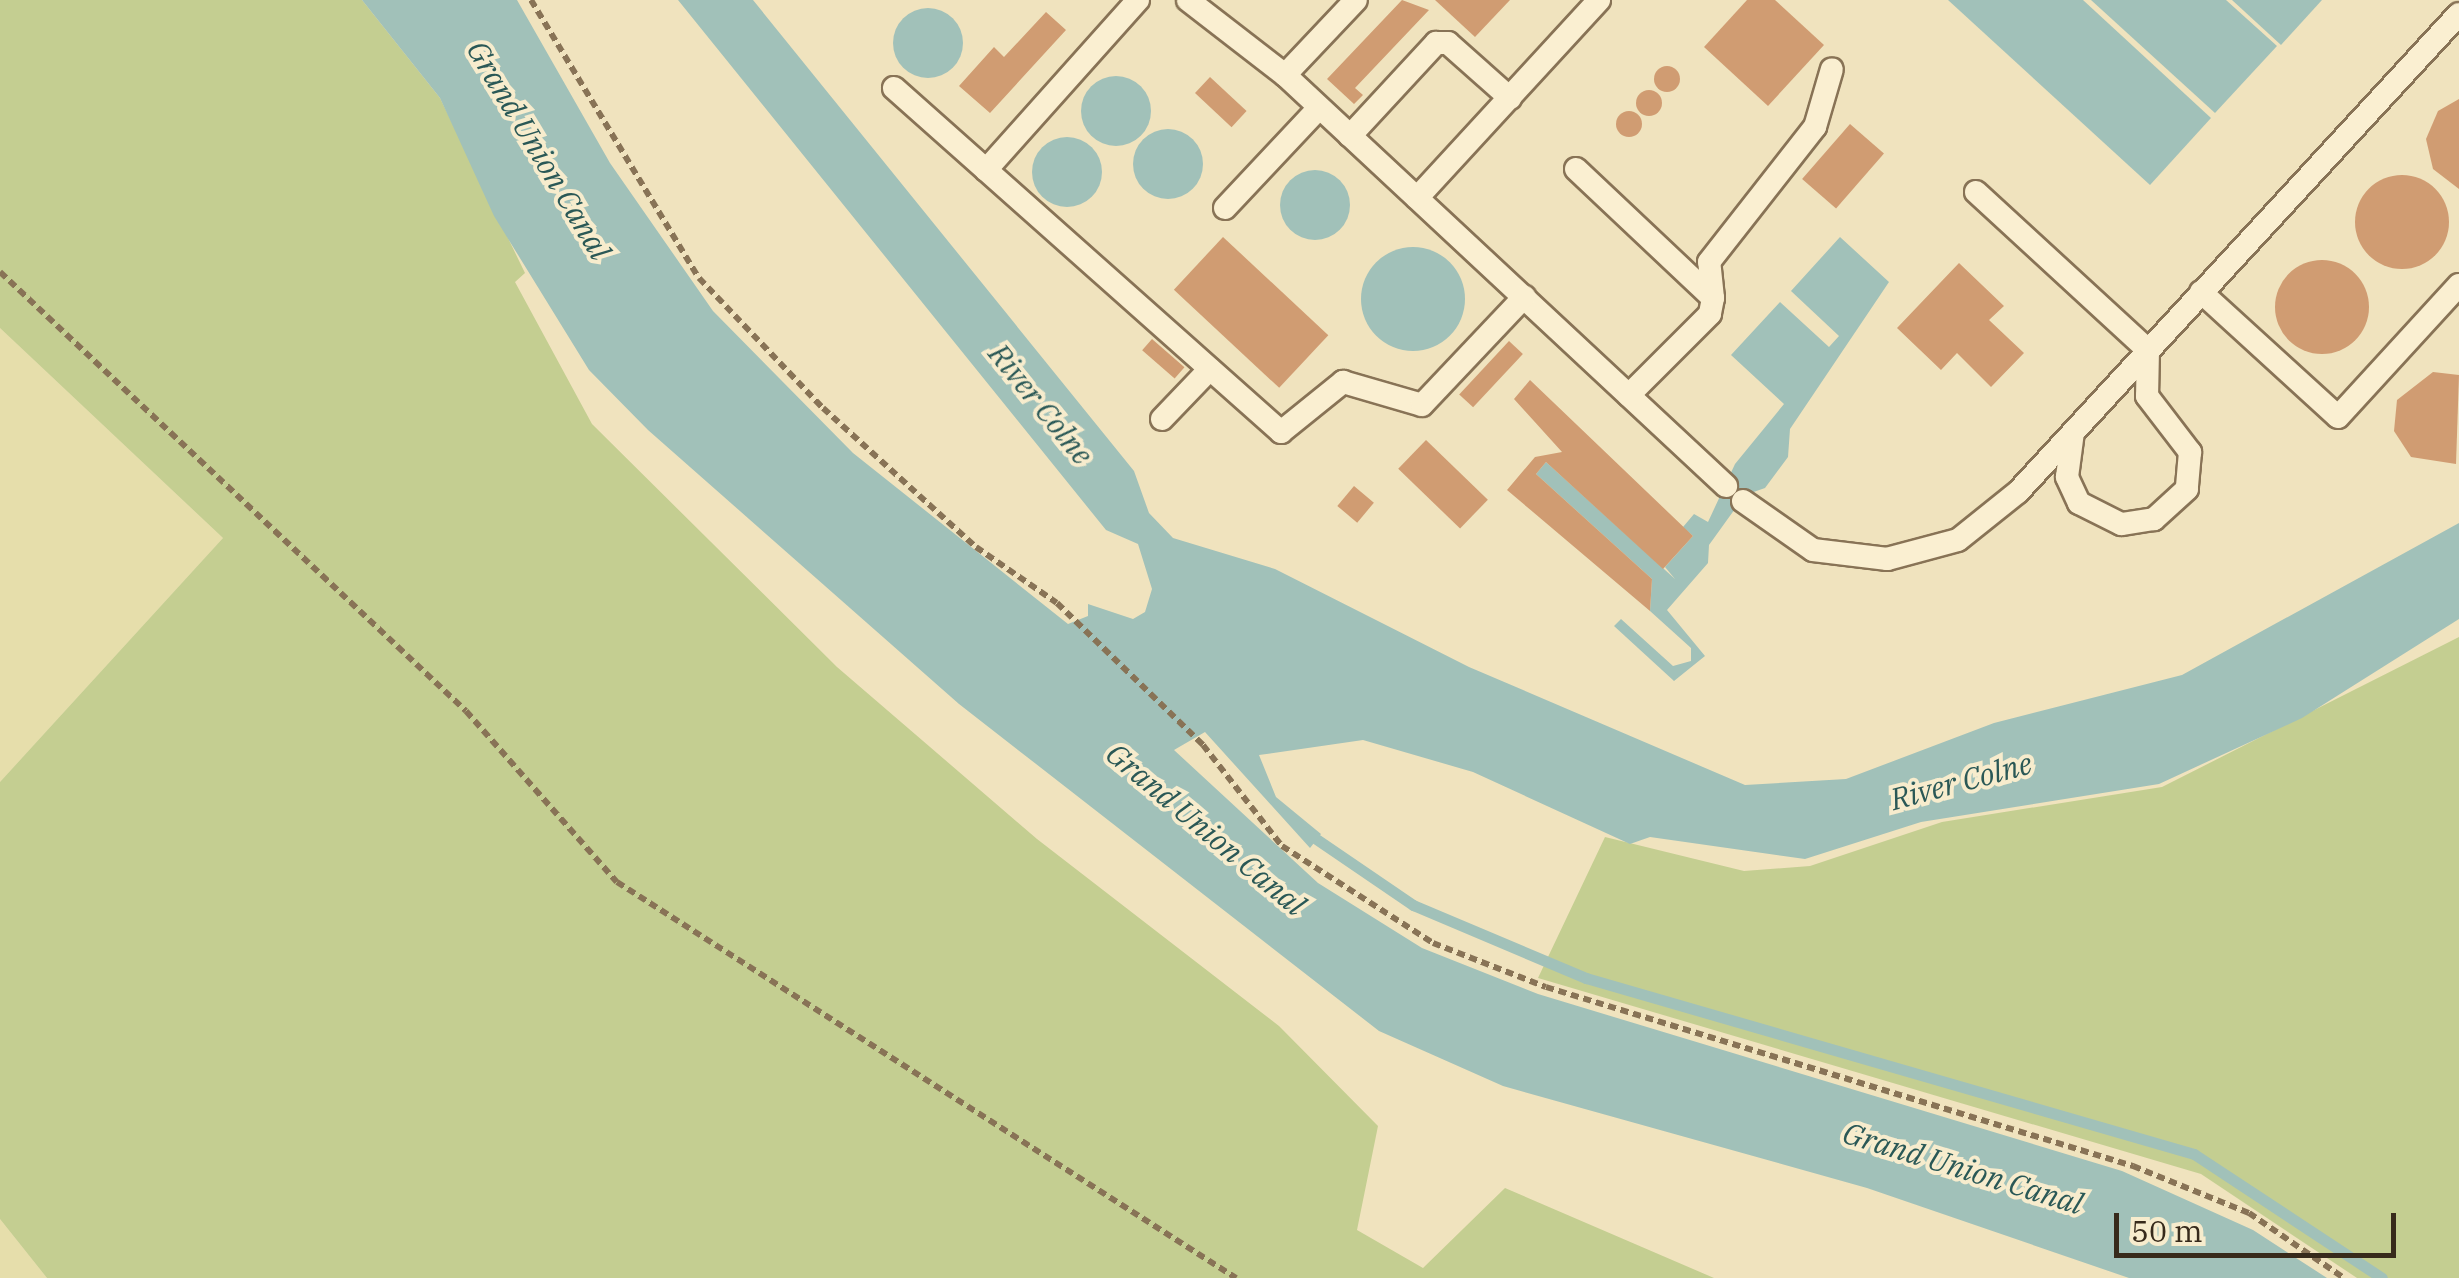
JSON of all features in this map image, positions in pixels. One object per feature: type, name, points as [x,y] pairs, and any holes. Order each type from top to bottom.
[{"type":"lane","points":[[986,170],[1138,0]]},
{"type":"lane","points":[[1188,0],[1285,75],[1734,494],[1813,550],[1887,559],[1958,540],[2072,432],[2459,14]]},
{"type":"lane","points":[[1285,75],[1356,0]]},
{"type":"lane","points":[[1417,198],[1599,0]]},
{"type":"lane","points":[[1350,136],[1436,43],[1448,43],[1510,98]]},
{"type":"lane","points":[[1629,396],[1710,314],[1713,298],[1709,262],[1815,127],[1832,69]]},
{"type":"lane","points":[[894,88],[1281,432],[1343,382],[1422,405],[1524,297]]},
{"type":"lane","points":[[1225,208],[1319,108]]},
{"type":"lane","points":[[1576,170],[1713,298]]},
{"type":"lane","points":[[1976,192],[2148,350],[2147,396],[2190,452],[2187,489],[2154,519],[2121,524],[2093,510],[2068,477],[2072,432]]},
{"type":"lane","points":[[2202,292],[2338,417],[2459,285]]},
{"type":"lane","points":[[1162,419],[1210,369]]},
{"type":"path","points":[[532,0],[699,278],[824,408],[976,546],[1057,603],[1203,744],[1282,846],[1433,942],[1546,987],[2150,1172],[2249,1214],[2344,1278]]},
{"type":"path","points":[[0,272],[466,711],[617,882],[1236,1278]]},
{"type":"shaded area","points":[[0,328],[223,538],[0,782]]},
{"type":"shaded area","points":[[0,1219],[47,1278],[0,1278]]},
{"type":"green space","points":[[0,0],[362,0],[440,98],[525,273],[515,282],[592,424],[837,667],[1037,839],[1279,1026],[1378,1126],[1357,1230],[1423,1268],[1505,1188],[1714,1278],[47,1278],[0,1219],[0,782],[223,538],[0,328]]},
{"type":"green space","points":[[2459,637],[2459,1278],[2357,1278],[2201,1174],[1538,978],[1605,837],[1744,871],[1810,866],[1942,822],[2162,787]]},
{"type":"water","points":[[362,0],[517,0],[610,163],[713,311],[853,453],[1068,624],[1088,616],[1088,604],[1133,619],[1145,612],[1152,589],[1138,544],[1106,530],[678,0],[753,0],[1134,471],[1149,513],[1173,538],[1275,569],[1469,667],[1745,785],[1846,779],[1994,723],[2182,675],[2459,523],[2459,619],[2302,718],[2159,784],[1921,822],[1805,859],[1650,837],[1630,844],[1473,772],[1363,740],[1259,755],[1276,797],[1321,834],[1310,848],[1205,732],[1174,750],[1318,883],[1422,948],[1538,994],[2122,1171],[2253,1230],[2327,1278],[2129,1278],[1867,1188],[1503,1086],[1379,1031],[959,704],[648,430],[589,370],[494,216],[440,98]]},
{"type":"water","points":[[1948,0],[2083,0],[2211,118],[2150,185]]},
{"type":"water","points":[[2091,0],[2226,0],[2277,46],[2215,113]]},
{"type":"water","points":[[2232,0],[2322,0],[2281,45]]},
{"type":"water","points":[[928,8],[942,10],[953,18],[961,29],[961,57],[953,68],[942,76],[928,78],[914,76],[903,68],[895,57],[893,43],[895,29],[903,18],[914,10]]},
{"type":"water","points":[[1116,76],[1141,86],[1151,111],[1141,136],[1116,146],[1091,136],[1081,111],[1091,86]]},
{"type":"water","points":[[1168,129],[1182,131],[1193,139],[1201,150],[1201,178],[1193,189],[1182,197],[1168,199],[1154,197],[1143,189],[1135,178],[1133,164],[1135,150],[1143,139],[1154,131]]},
{"type":"water","points":[[1067,137],[1081,139],[1092,147],[1100,158],[1100,186],[1092,197],[1081,205],[1067,207],[1053,205],[1042,197],[1034,186],[1032,172],[1034,158],[1042,147],[1053,139]]},
{"type":"water","points":[[1315,170],[1329,172],[1340,180],[1348,191],[1348,219],[1340,230],[1329,238],[1315,240],[1301,238],[1290,230],[1282,219],[1280,205],[1282,191],[1290,180],[1301,172]]},
{"type":"water","points":[[1840,237],[1889,282],[1790,429],[1788,457],[1765,488],[1745,495],[1709,545],[1708,563],[1667,610],[1705,656],[1674,681],[1614,626],[1621,619],[1673,666],[1691,661],[1691,648],[1650,611],[1652,579],[1536,474],[1546,462],[1675,579],[1665,567],[1693,536],[1683,527],[1694,514],[1708,522],[1735,464],[1784,404],[1731,355],[1780,302],[1829,347],[1839,336],[1791,291]]},
{"type":"water","points":[[1413,247],[1433,251],[1450,262],[1461,279],[1465,299],[1461,319],[1450,336],[1433,347],[1413,351],[1393,347],[1376,336],[1365,319],[1361,299],[1365,279],[1376,262],[1393,251]]},
{"type":"building","points":[[1402,0],[1429,10],[1355,88],[1363,95],[1354,104],[1327,79]]},
{"type":"building","points":[[1435,0],[1510,0],[1475,37]]},
{"type":"building","points":[[1747,0],[1775,0],[1824,45],[1768,106],[1704,47]]},
{"type":"building","points":[[1046,12],[1066,30],[990,113],[959,86],[994,47],[1004,57]]},
{"type":"building","points":[[1667,66],[1676,70],[1680,79],[1676,88],[1667,92],[1658,88],[1654,79],[1658,70]]},
{"type":"building","points":[[1210,77],[1247,111],[1232,127],[1195,93]]},
{"type":"building","points":[[1649,90],[1658,94],[1662,103],[1658,112],[1649,116],[1640,112],[1636,103],[1640,94]]},
{"type":"building","points":[[2459,99],[2459,189],[2433,169],[2426,139],[2438,111]]},
{"type":"building","points":[[1629,111],[1638,115],[1642,124],[1638,133],[1629,137],[1620,133],[1616,124],[1620,115]]},
{"type":"building","points":[[1850,124],[1884,154],[1836,209],[1802,179]]},
{"type":"building","points":[[2402,175],[2420,178],[2435,189],[2446,204],[2446,240],[2435,255],[2420,266],[2402,269],[2384,266],[2369,255],[2358,240],[2355,222],[2358,204],[2369,189],[2384,178]]},
{"type":"building","points":[[1223,237],[1328,335],[1279,388],[1174,290]]},
{"type":"building","points":[[2322,260],[2340,263],[2355,274],[2366,289],[2366,325],[2355,340],[2340,351],[2322,354],[2304,351],[2289,340],[2278,325],[2275,307],[2278,289],[2289,274],[2304,263]]},
{"type":"building","points":[[1959,263],[2004,306],[1989,320],[2024,353],[1991,387],[1957,353],[1941,370],[1897,328]]},
{"type":"building","points":[[1152,339],[1184,367],[1175,379],[1142,350]]},
{"type":"building","points":[[1509,341],[1523,354],[1473,407],[1459,394]]},
{"type":"building","points":[[2433,372],[2459,375],[2456,464],[2411,457],[2394,431],[2397,400]]},
{"type":"building","points":[[1530,380],[1693,536],[1663,569],[1546,462],[1536,474],[1652,579],[1650,611],[1507,490],[1535,457],[1562,452],[1514,399]]},
{"type":"building","points":[[1426,440],[1488,500],[1460,529],[1398,469]]},
{"type":"building","points":[[1354,486],[1374,503],[1357,523],[1337,506]]},
{"type":"waterway","points":[[1306,832],[1413,905],[1586,978],[2194,1154],[2382,1278]]},
{"type":"water label","name":"Grand Union Canal","points":[[539,150]]},
{"type":"water label","name":"River Colne","points":[[1041,404]]},
{"type":"water label","name":"River Colne","points":[[1961,781]]},
{"type":"water label","name":"Grand Union Canal","points":[[1206,829]]},
{"type":"water label","name":"Grand Union Canal","points":[[1963,1168]]}]
